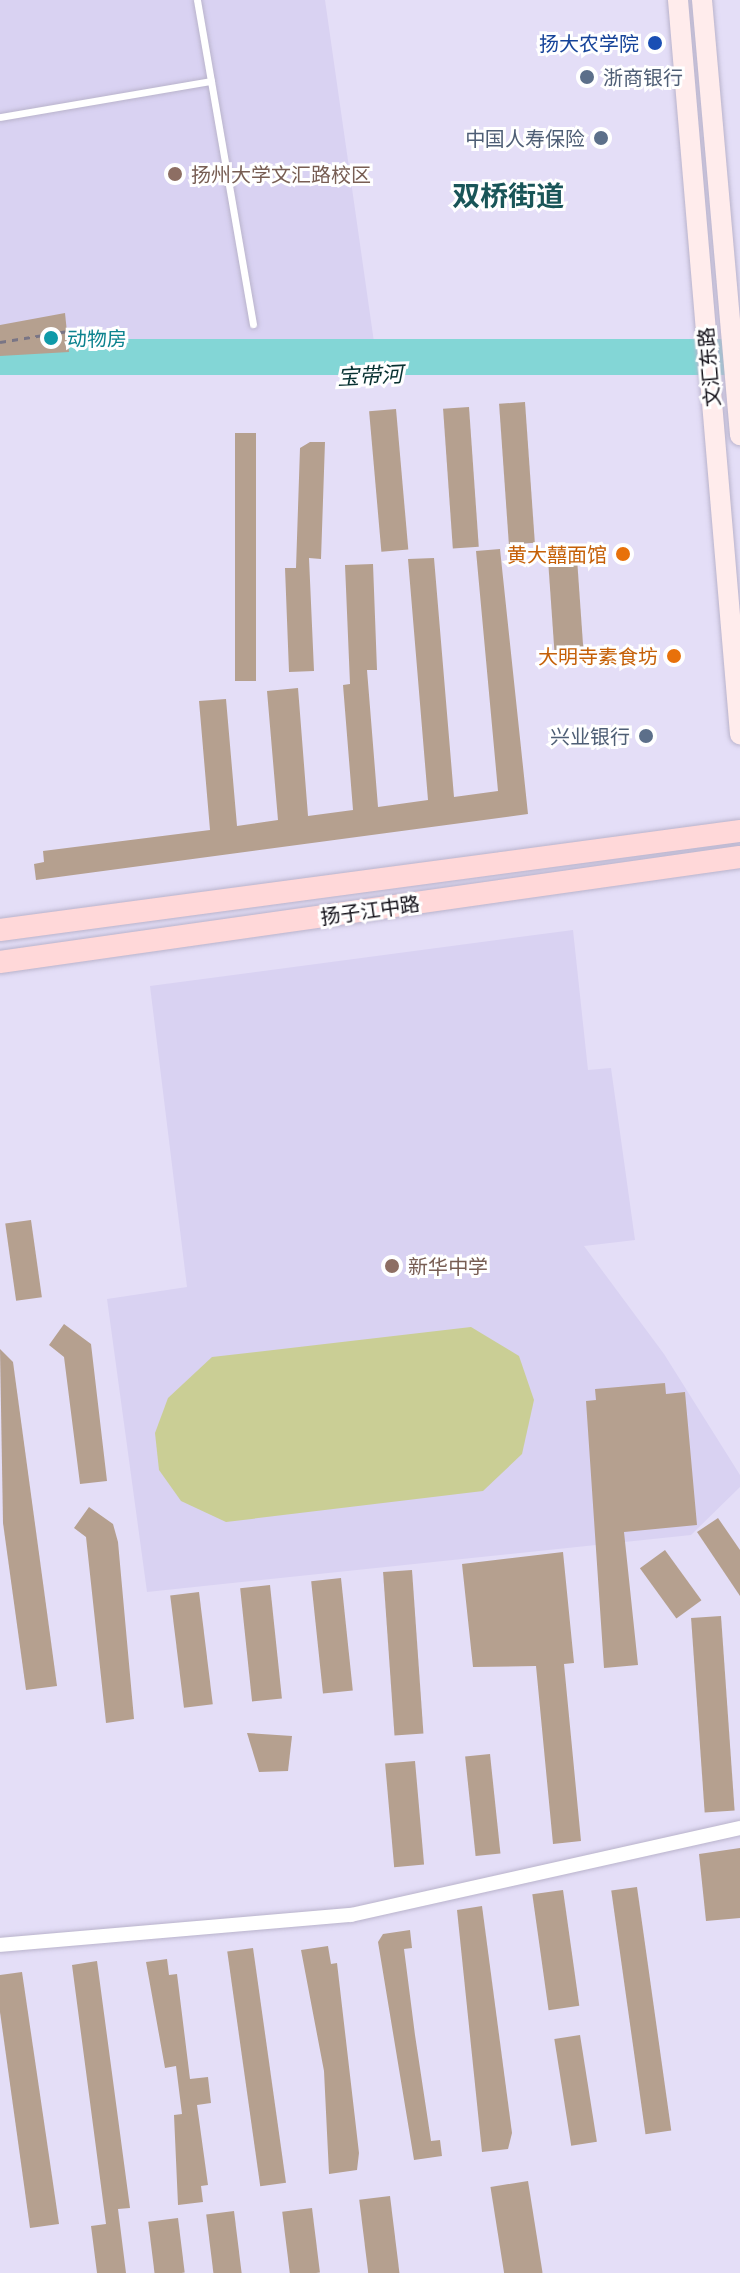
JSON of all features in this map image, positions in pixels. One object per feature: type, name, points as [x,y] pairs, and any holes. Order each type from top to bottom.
[{"type":"main road","name":"文汇东路","points":[[678,0],[740,734]]},
{"type":"main road","name":"文汇东路","points":[[702,0],[740,434]]},
{"type":"main road","name":"扬子江中路","points":[[0,930],[740,831]]},
{"type":"main road","name":"扬子江中路","points":[[0,962],[740,857]]},
{"type":"street","points":[[0,1945],[351,1915],[740,1828]]},
{"type":"lane","points":[[197,0],[253,324]]},
{"type":"lane","points":[[0,117],[211,81]]},
{"type":"path","points":[[0,342],[68,331]]},
{"type":"shaded area","name":"扬州大学文汇路校区","points":[[0,0],[325,0],[375,349],[0,365]]},
{"type":"shaded area","name":"新华中学","points":[[573,930],[588,1070],[611,1068],[635,1240],[584,1246],[664,1354],[740,1475],[740,1487],[691,1535],[147,1592],[107,1299],[187,1287],[150,986]]},
{"type":"shaded area","points":[[471,1327],[519,1356],[534,1400],[522,1454],[483,1491],[226,1522],[181,1501],[159,1470],[155,1433],[168,1398],[212,1357]]},
{"type":"water","points":[[0,339],[740,339],[740,375],[0,375]]},
{"type":"building","points":[[65,313],[69,352],[0,356],[0,325]]},
{"type":"building","points":[[525,402],[535,543],[509,544],[499,404]]},
{"type":"building","points":[[469,407],[479,547],[453,548],[443,409]]},
{"type":"building","points":[[396,409],[408,549],[381,552],[369,411]]},
{"type":"building","points":[[235,433],[256,433],[256,681],[235,681]]},
{"type":"building","points":[[310,442],[325,442],[321,559],[309,558],[314,671],[289,672],[285,568],[296,568],[300,448]]},
{"type":"building","points":[[576,544],[583,651],[555,653],[547,546]]},
{"type":"building","points":[[500,549],[528,814],[36,880],[34,864],[44,862],[43,851],[210,830],[199,701],[226,699],[237,826],[278,820],[267,691],[298,688],[308,816],[353,810],[343,685],[350,684],[345,565],[373,564],[377,670],[367,670],[378,807],[428,800],[408,559],[434,558],[454,797],[498,791],[476,551]]},
{"type":"building","points":[[31,1220],[42,1297],[16,1301],[5,1224]]},
{"type":"building","points":[[64,1324],[91,1344],[107,1481],[80,1484],[64,1357],[49,1345]]},
{"type":"building","points":[[0,1349],[13,1362],[57,1686],[26,1690],[3,1523]]},
{"type":"building","points":[[665,1383],[666,1394],[685,1392],[697,1525],[624,1532],[638,1665],[604,1668],[586,1401],[596,1400],[595,1389]]},
{"type":"building","points":[[89,1507],[113,1524],[118,1542],[134,1719],[106,1723],[86,1537],[74,1528]]},
{"type":"building","points":[[718,1518],[740,1550],[740,1596],[697,1532]]},
{"type":"building","points":[[665,1550],[701,1600],[676,1618],[640,1568]]},
{"type":"building","points":[[563,1552],[574,1663],[564,1664],[581,1841],[553,1844],[536,1666],[473,1667],[462,1564]]},
{"type":"building","points":[[412,1570],[423,1734],[395,1736],[383,1572]]},
{"type":"building","points":[[341,1578],[353,1690],[323,1694],[311,1581]]},
{"type":"building","points":[[270,1585],[282,1698],[252,1702],[240,1588]]},
{"type":"building","points":[[199,1592],[213,1704],[184,1708],[170,1596]]},
{"type":"building","points":[[721,1616],[735,1811],[705,1813],[691,1618]]},
{"type":"building","points":[[247,1733],[292,1736],[288,1771],[259,1772]]},
{"type":"building","points":[[490,1754],[500,1853],[476,1856],[465,1757]]},
{"type":"building","points":[[415,1761],[424,1865],[394,1867],[385,1764]]},
{"type":"building","points":[[740,1848],[740,1918],[706,1921],[699,1854]]},
{"type":"building","points":[[637,1887],[671,2131],[645,2134],[611,1891]]},
{"type":"building","points":[[563,1890],[579,2006],[549,2010],[532,1894]]},
{"type":"building","points":[[482,1906],[512,2133],[508,2149],[482,2152],[457,1910]]},
{"type":"building","points":[[410,1930],[412,1948],[404,1949],[415,2035],[431,2141],[440,2140],[442,2156],[414,2160],[378,1942],[383,1934]]},
{"type":"building","points":[[328,1946],[331,1964],[337,1963],[359,2153],[357,2170],[329,2174],[324,2071],[301,1950]]},
{"type":"building","points":[[253,1948],[286,2183],[260,2186],[227,1952]]},
{"type":"building","points":[[167,1959],[169,1975],[177,1974],[190,2079],[208,2077],[211,2103],[197,2105],[208,2185],[201,2186],[203,2202],[178,2205],[174,2115],[182,2114],[176,2066],[165,2068],[146,1962]]},
{"type":"building","points":[[97,1961],[130,2208],[118,2209],[126,2273],[97,2273],[91,2226],[106,2224],[72,1965]]},
{"type":"building","points":[[22,1972],[59,2224],[30,2228],[0,2012],[0,1975]]},
{"type":"building","points":[[580,2035],[597,2142],[571,2146],[554,2039]]},
{"type":"building","points":[[528,2181],[543,2273],[504,2273],[490,2187]]},
{"type":"building","points":[[390,2196],[399,2273],[368,2273],[359,2200]]},
{"type":"building","points":[[312,2208],[320,2273],[290,2273],[282,2212]]},
{"type":"building","points":[[234,2211],[242,2273],[213,2273],[206,2214]]},
{"type":"building","points":[[178,2218],[185,2273],[155,2273],[148,2222]]},
{"type":"place","name":"扬大农学院","points":[[655,43]]},
{"type":"place","name":"浙商银行","points":[[587,77]]},
{"type":"place","name":"中国人寿保险","points":[[601,138]]},
{"type":"place","name":"扬州大学文汇路校区","points":[[175,174]]},
{"type":"place","name":"动物房","points":[[51,338]]},
{"type":"place","name":"黄大囍面馆","points":[[623,554]]},
{"type":"place","name":"大明寺素食坊","points":[[674,656]]},
{"type":"place","name":"兴业银行","points":[[646,736]]},
{"type":"place","name":"新华中学","points":[[392,1266]]},
{"type":"district","name":"双桥街道","points":[[508,196]]},
{"type":"water label","name":"宝带河","points":[[370,376]]}]
